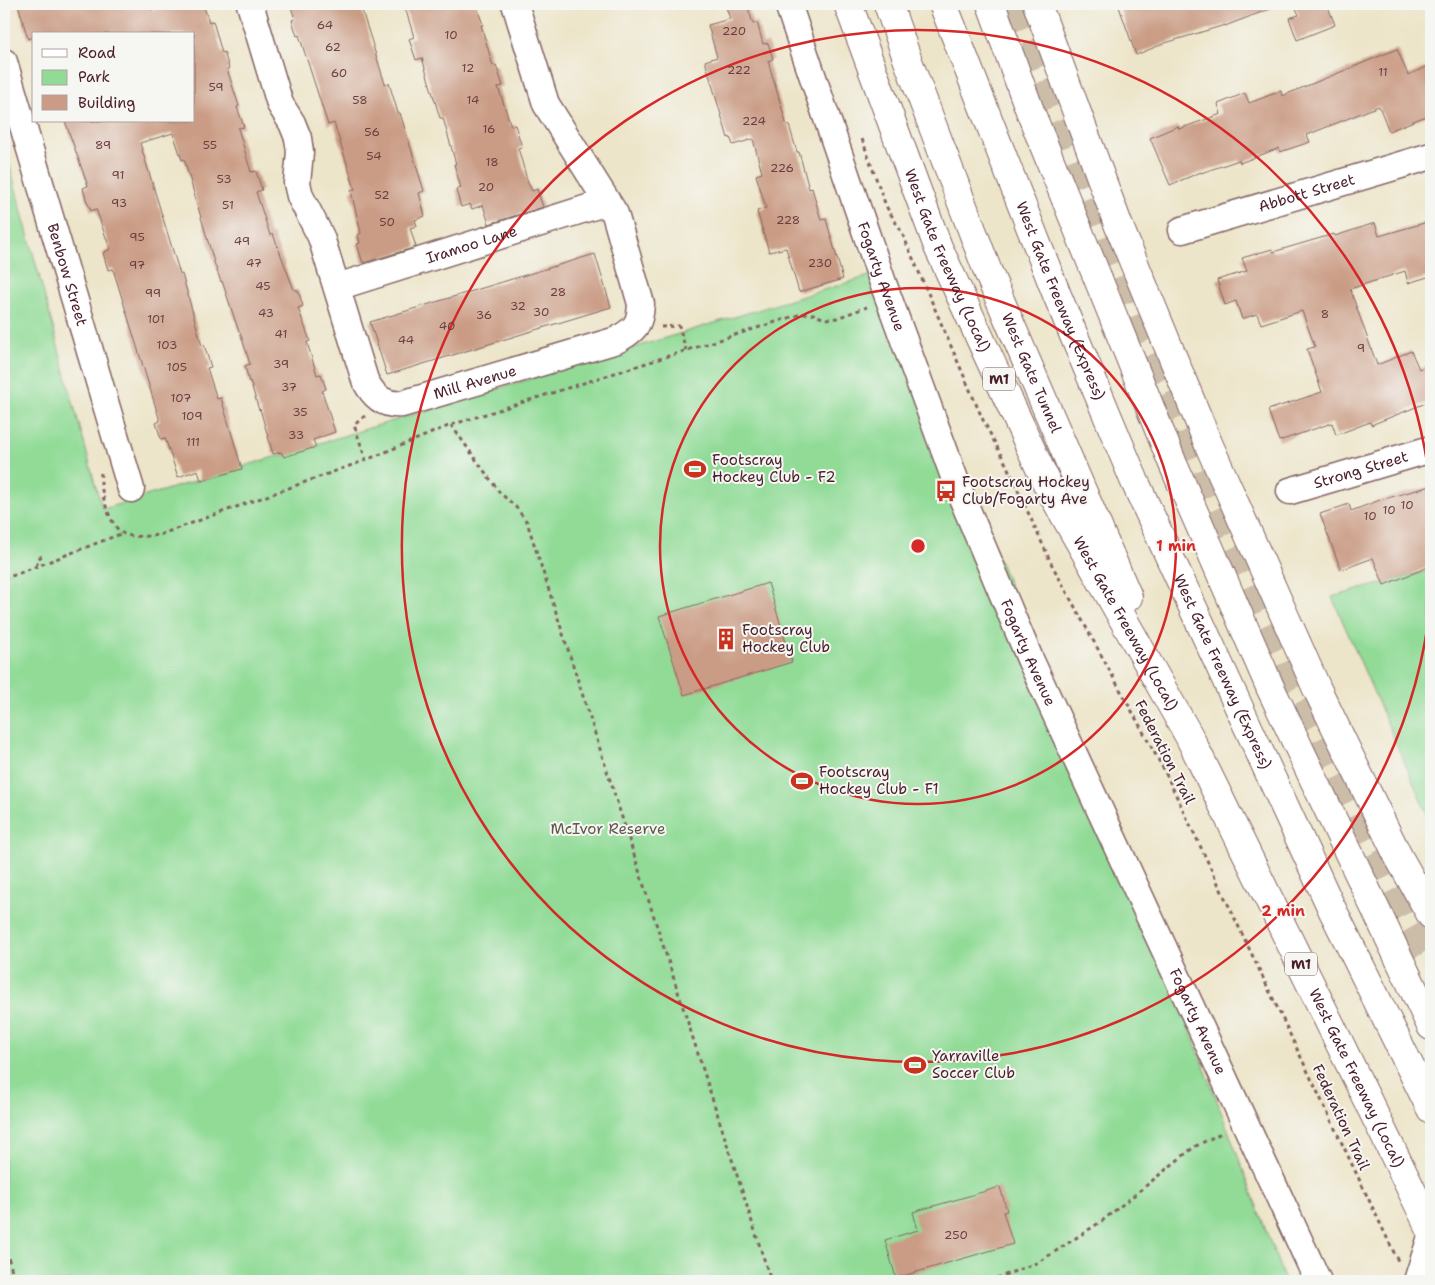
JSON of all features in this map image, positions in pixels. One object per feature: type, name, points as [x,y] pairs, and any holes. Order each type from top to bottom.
[{"type":"highway","name":"West Gate Freeway (Local)","points":[[848,4],[938,247],[1044,477],[1189,736],[1431,1230]]},
{"type":"highway","name":"West Gate Tunnel","points":[[888,4],[988,272],[1189,736]]},
{"type":"highway","name":"West Gate Freeway (Express)","points":[[943,4],[1057,295],[1135,482],[1332,909],[1431,1109]]},
{"type":"highway","points":[[991,4],[1030,112],[1177,473],[1270,687],[1431,1026]]},
{"type":"highway","points":[[1037,4],[1118,224],[1208,444],[1317,689],[1398,856],[1431,915]]},
{"type":"street","points":[[250,4],[280,104],[292,123],[298,138],[300,152],[297,183],[300,196],[321,237],[365,380],[372,393],[382,401]]},
{"type":"street","points":[[515,4],[546,104],[614,214],[641,304],[640,317],[634,329]]},
{"type":"street","name":"Fogarty Avenue","points":[[788,4],[886,293],[960,493],[1030,659],[1318,1281]]},
{"type":"street","name":"Benbow Street","points":[[4,62],[131,489]]},
{"type":"street","name":"Abbott Street","points":[[1182,230],[1431,156]]},
{"type":"street","name":"Iramoo Lane","points":[[337,287],[607,202]]},
{"type":"street","name":"Mill Avenue","points":[[382,401],[392,405],[402,404],[617,340],[634,329]]},
{"type":"street","name":"Strong Street","points":[[1290,491],[1431,449]]},
{"type":"street","points":[[1409,1273],[1431,1237]]},
{"type":"path","name":"Federation Trail","points":[[902,233],[983,420],[1006,464],[1052,565],[1164,770],[1368,1200],[1409,1273]]},
{"type":"path","points":[[634,329],[679,326],[686,350]]},
{"type":"path","points":[[366,460],[354,424],[382,401]]},
{"type":"path","points":[[451,425],[500,493],[515,506],[526,522],[771,1281]]},
{"type":"path","points":[[4,579],[123,533]]},
{"type":"path","points":[[36,566],[40,557],[44,555]]},
{"type":"path","points":[[989,1281],[1039,1262],[1102,1221],[1194,1147],[1244,1122]]},
{"type":"path","points":[[4,1244],[15,1281]]},
{"type":"green space","name":"McIvor Reserve","points":[[4,145],[103,509],[879,273],[1144,907],[1285,1281],[4,1281]]},
{"type":"green space","points":[[1431,570],[1431,823],[1332,597]]},
{"type":"building","points":[[18,4],[150,4],[152,10],[172,4],[203,4],[209,22],[213,21],[222,53],[224,52],[229,68],[227,69],[244,127],[238,128],[251,172],[256,171],[262,190],[256,192],[270,235],[273,234],[294,290],[298,290],[303,306],[298,308],[310,341],[307,342],[317,375],[321,374],[326,389],[322,391],[335,432],[313,440],[316,447],[284,457],[281,452],[273,454],[260,409],[249,382],[245,366],[250,364],[214,262],[184,159],[182,160],[173,133],[140,143],[180,274],[182,274],[202,346],[204,345],[211,367],[207,368],[217,399],[221,398],[242,469],[201,481],[198,470],[178,477],[165,438],[161,439],[156,423],[160,421],[113,269],[108,270],[103,253],[110,249],[96,209],[91,211],[86,199],[83,188],[88,186],[65,122],[195,122],[195,32],[32,32],[32,38],[28,39]]},
{"type":"building","points":[[290,4],[360,4],[385,84],[389,83],[398,113],[400,113],[424,191],[419,193],[425,216],[415,220],[417,226],[410,228],[416,247],[363,263],[357,244],[360,243],[358,235],[361,233],[351,191],[355,189],[334,123],[328,125],[299,35],[297,36],[292,20],[295,19]]},
{"type":"building","points":[[404,4],[476,4],[493,66],[496,65],[503,86],[498,87],[511,126],[515,125],[522,147],[518,148],[528,183],[532,191],[537,189],[543,207],[489,224],[483,205],[472,209],[470,204],[461,207],[456,190],[461,188],[454,164],[456,164],[443,118],[440,118],[422,58],[416,60],[409,39],[414,37]]},
{"type":"building","points":[[725,4],[747,4],[753,24],[757,22],[763,44],[768,43],[773,59],[768,61],[787,126],[789,125],[797,152],[799,152],[809,189],[812,188],[821,220],[826,219],[843,279],[799,292],[786,248],[769,252],[757,211],[766,208],[756,175],[762,173],[753,139],[733,145],[730,137],[728,138],[705,61],[717,57],[708,25],[730,19]]},
{"type":"building","points":[[1118,4],[1280,5],[1225,26],[1165,43],[1136,55]]},
{"type":"building","points":[[1294,4],[1327,4],[1335,25],[1297,40],[1289,18],[1299,15]]},
{"type":"building","points":[[1397,49],[1408,75],[1431,65],[1431,114],[1389,131],[1379,106],[1307,135],[1310,142],[1280,152],[1279,148],[1240,163],[1239,160],[1201,172],[1170,185],[1150,138],[1178,126],[1179,129],[1221,114],[1218,104],[1245,93],[1249,103],[1281,91],[1282,96]]},
{"type":"building","points":[[1431,221],[1431,276],[1408,283],[1405,271],[1350,289],[1377,365],[1411,351],[1419,369],[1431,364],[1431,401],[1371,425],[1370,422],[1336,435],[1332,423],[1279,441],[1268,410],[1322,392],[1307,349],[1315,347],[1302,311],[1261,324],[1257,314],[1242,319],[1236,301],[1225,305],[1217,280],[1247,271],[1242,258],[1272,249],[1273,252],[1334,234],[1335,236],[1375,223],[1379,236]]},
{"type":"building","points":[[595,254],[611,307],[387,375],[370,322]]},
{"type":"building","points":[[1431,486],[1431,566],[1384,585],[1373,558],[1341,570],[1320,514],[1349,504],[1351,511],[1380,500]]},
{"type":"building","name":"Footscray Hockey Club","points":[[768,583],[792,662],[684,695],[659,616]]},
{"type":"building","points":[[1000,1187],[1007,1211],[1003,1212],[1013,1244],[896,1278],[885,1240],[918,1230],[913,1212]]},
{"type":"tunnel","points":[[1009,4],[1169,415],[1318,739],[1411,927],[1431,961]]},
{"type":"place","name":"Footscray Hockey Club - F2","points":[[695,469]]},
{"type":"place","name":"Footscray Hockey Club/Fogarty Ave","points":[[946,491]]},
{"type":"place","name":"Footscray Hockey Club","points":[[726,639]]},
{"type":"place","name":"Footscray Hockey Club - F1","points":[[802,781]]},
{"type":"place","name":"Yarraville Soccer Club","points":[[915,1065]]}]
